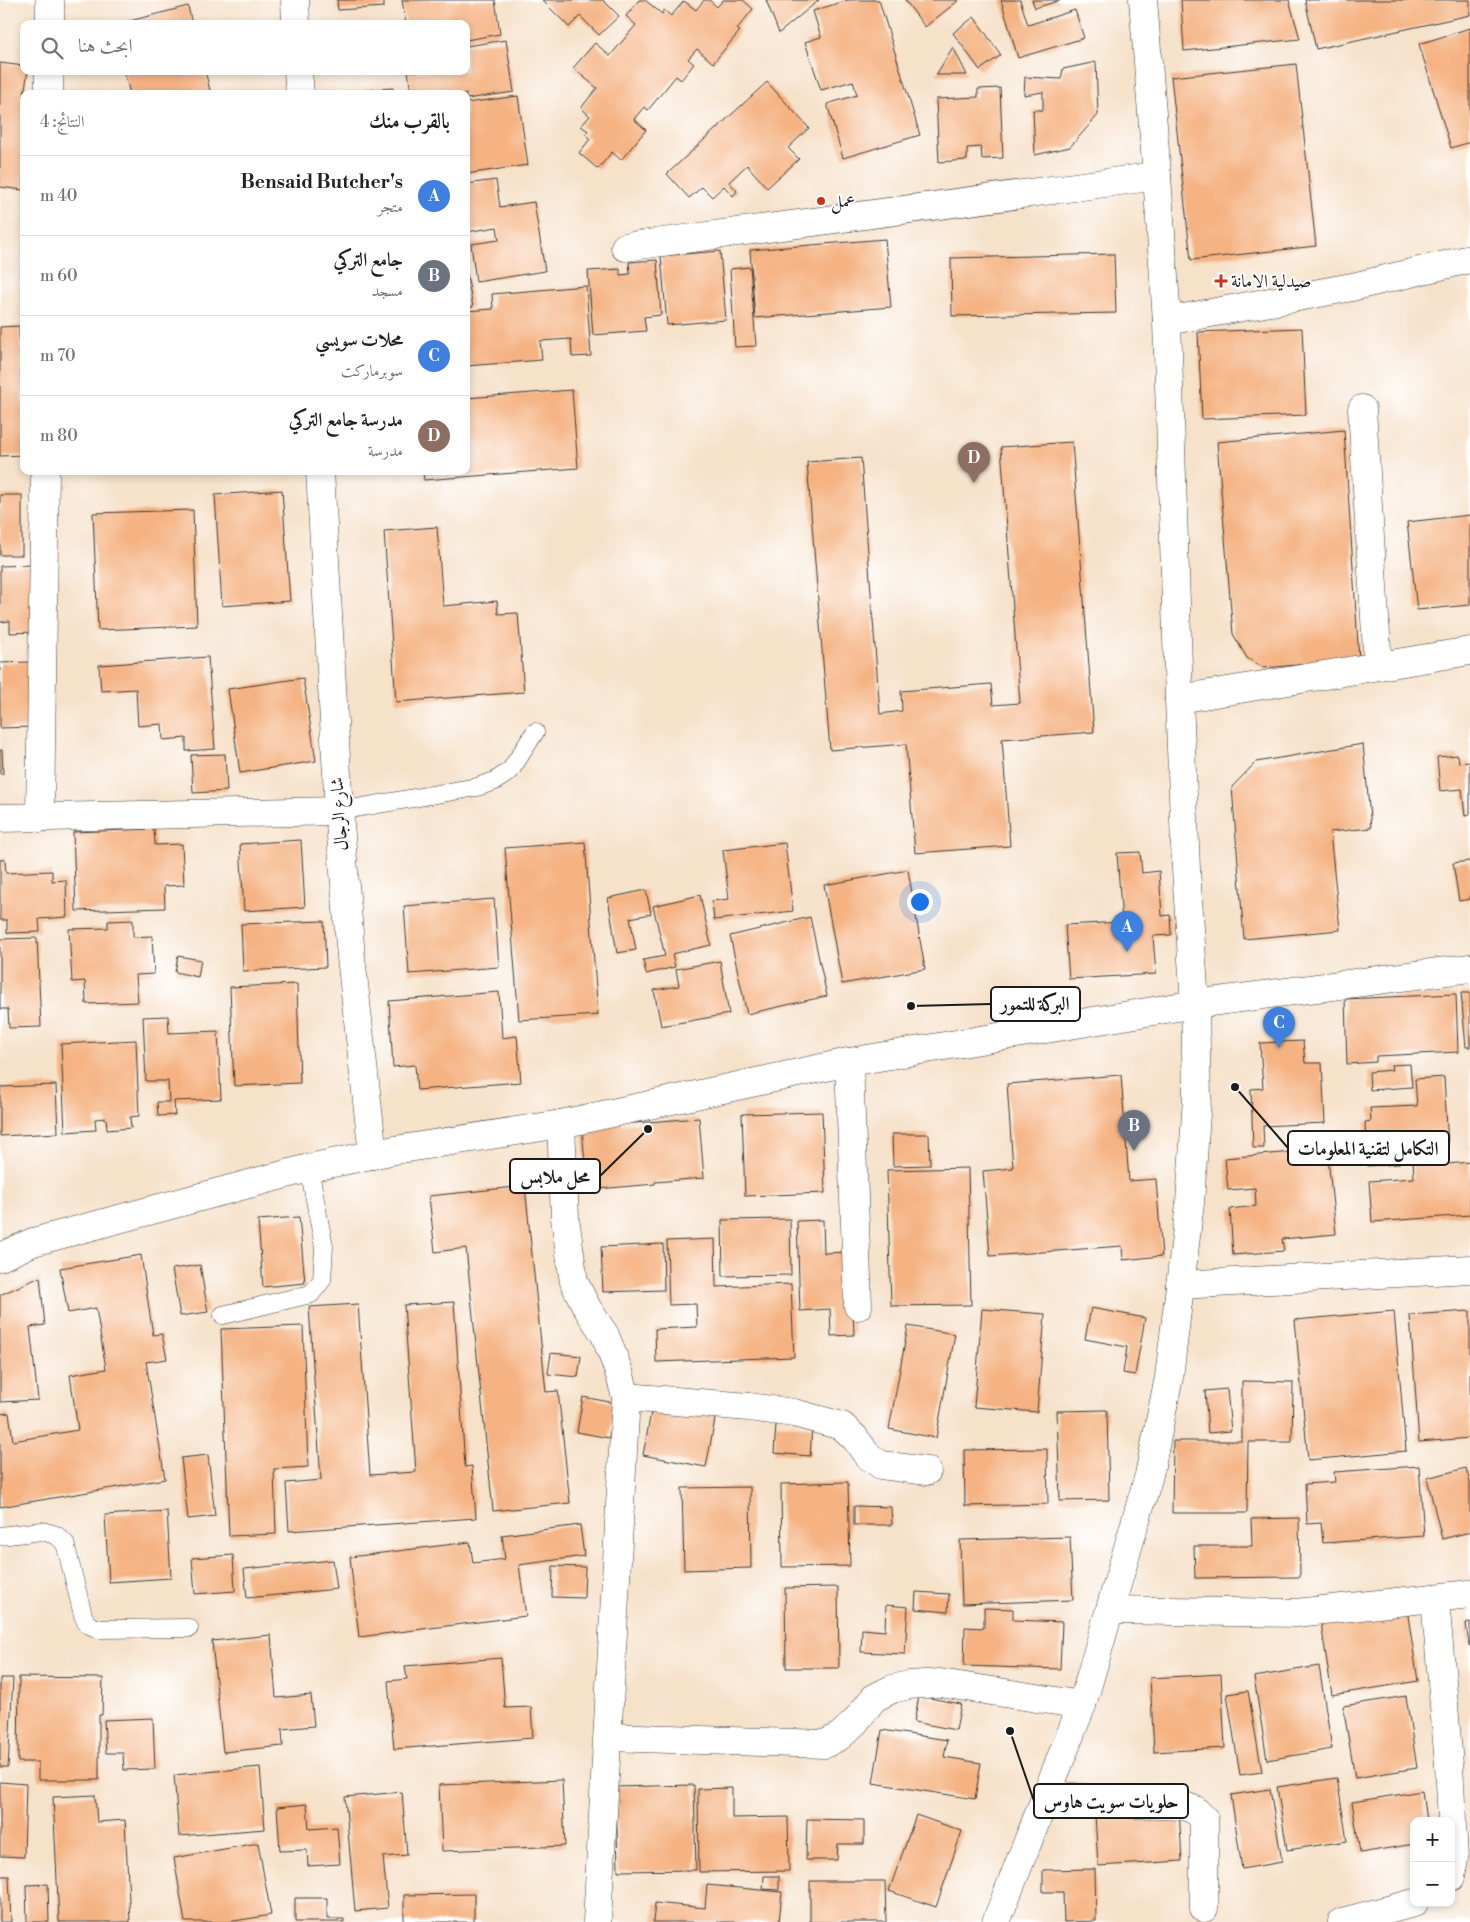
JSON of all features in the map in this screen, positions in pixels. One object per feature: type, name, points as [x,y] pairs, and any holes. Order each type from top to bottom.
[{"type":"street","points":[[50,0],[50,20]]},
{"type":"street","points":[[295,0],[296,20]]},
{"type":"street","points":[[996,1922],[1082,1705],[1149,1476],[1169,1377],[1190,1204],[1197,1098],[1195,1004],[1186,869],[1179,699],[1167,322],[1143,0]]},
{"type":"street","points":[[49,75],[49,90]]},
{"type":"street","points":[[298,75],[300,90]]},
{"type":"street","points":[[625,247],[1157,176]]},
{"type":"street","points":[[1167,322],[1352,287],[1470,259]]},
{"type":"street","points":[[1362,409],[1378,666]]},
{"type":"street","points":[[40,818],[44,475]]},
{"type":"street","name":"شارع الرجال","points":[[320,475],[338,812],[372,1155]]},
{"type":"street","points":[[1179,699],[1470,651]]},
{"type":"street","points":[[0,818],[338,812]]},
{"type":"street","points":[[0,1257],[33,1242],[309,1168],[372,1155],[561,1124],[849,1062],[1195,1004],[1470,968]]},
{"type":"street","points":[[849,1062],[858,1306]]},
{"type":"street","points":[[561,1124],[564,1218],[574,1282],[587,1308],[605,1335],[620,1372],[626,1397],[598,1922]]},
{"type":"street","points":[[1180,1284],[1470,1269]]},
{"type":"street","points":[[626,1397],[749,1407],[794,1414],[842,1426],[855,1438],[866,1455],[881,1465],[927,1471]]},
{"type":"street","points":[[1110,1610],[1296,1614],[1470,1594]]},
{"type":"street","points":[[1435,1598],[1449,1765],[1453,1862]]},
{"type":"street","points":[[608,1737],[825,1744],[840,1736],[855,1722],[874,1698],[892,1689],[909,1685],[940,1683],[1082,1705]]},
{"type":"street","points":[[1047,1794],[1135,1804],[1184,1806],[1196,1810],[1204,1818],[1204,1908]]},
{"type":"street","points":[[1342,1922],[1410,1904]]},
{"type":"lane","points":[[338,812],[477,787],[495,781],[510,771],[535,732]]},
{"type":"lane","points":[[222,1315],[311,1294],[322,1280],[324,1247],[309,1168]]},
{"type":"lane","points":[[0,1536],[42,1532],[56,1535],[65,1543],[83,1615],[87,1624],[99,1629],[188,1628]]},
{"type":"building","points":[[337,0],[384,0],[384,7],[338,10]]},
{"type":"building","points":[[402,0],[495,0],[500,34],[470,39],[470,20],[405,20]]},
{"type":"building","points":[[542,0],[603,0],[619,16],[599,35],[580,16],[569,27]]},
{"type":"building","points":[[639,0],[645,0],[662,14],[664,10],[671,16],[684,1],[696,10],[704,0],[709,0],[717,7],[723,0],[743,0],[753,9],[737,29],[740,31],[713,63],[697,49],[688,59],[694,64],[681,80],[676,76],[648,110],[644,107],[634,119],[646,130],[621,160],[612,152],[598,169],[579,153],[590,139],[585,134],[588,131],[581,126],[590,116],[581,108],[597,88],[573,68],[595,43],[610,56],[636,25],[626,16]]},
{"type":"building","points":[[766,0],[819,0],[779,33]]},
{"type":"building","points":[[848,0],[879,0],[920,135],[843,158],[827,104],[857,95],[853,81],[821,90],[805,42],[821,37],[813,11]]},
{"type":"building","points":[[905,0],[959,0],[925,27]]},
{"type":"building","points":[[1001,0],[1020,0],[1028,25],[1075,10],[1084,38],[1018,58]]},
{"type":"building","points":[[1032,0],[1061,0],[1035,8]]},
{"type":"building","points":[[1181,0],[1289,0],[1300,39],[1184,51]]},
{"type":"building","points":[[1305,0],[1470,0],[1470,15],[1316,49]]},
{"type":"building","points":[[188,6],[191,20],[134,20]]},
{"type":"building","points":[[974,17],[1001,55],[980,70],[953,33]]},
{"type":"building","points":[[1470,28],[1470,142],[1451,148],[1419,44]]},
{"type":"building","points":[[506,40],[514,92],[470,98],[470,90],[410,90],[409,75],[470,75],[470,45]]},
{"type":"building","points":[[953,47],[967,75],[936,75]]},
{"type":"building","points":[[1096,62],[1098,115],[1070,147],[1035,155],[1033,110],[1043,110],[1043,92],[1024,95],[1025,77],[1061,79],[1063,69]]},
{"type":"building","points":[[0,63],[20,66],[20,75],[27,75],[25,90],[20,90],[20,190],[0,187]]},
{"type":"building","points":[[1296,64],[1316,246],[1191,260],[1171,77]]},
{"type":"building","points":[[125,75],[206,75],[210,90],[129,90]]},
{"type":"building","points":[[767,82],[809,128],[788,148],[799,159],[767,188],[747,165],[729,182],[737,191],[733,196],[724,186],[712,197],[702,187],[689,198],[667,174]]},
{"type":"building","points":[[393,88],[393,90],[368,90]]},
{"type":"building","points":[[1000,88],[1003,158],[982,159],[981,147],[967,148],[967,160],[939,162],[936,99],[978,97],[978,89]]},
{"type":"building","points":[[518,96],[528,165],[470,173],[470,102]]},
{"type":"building","points":[[496,180],[500,207],[534,202],[545,271],[476,282],[471,244],[499,240],[497,227],[470,231],[470,183]]},
{"type":"building","points":[[885,239],[891,307],[755,318],[750,250]]},
{"type":"building","points":[[720,251],[726,320],[667,325],[661,256]]},
{"type":"building","points":[[1114,254],[1116,313],[952,316],[951,258]]},
{"type":"building","points":[[657,260],[661,315],[644,317],[646,331],[593,335],[588,271],[620,269],[620,275],[630,274],[629,262]]},
{"type":"building","points":[[750,267],[756,346],[735,347],[730,269]]},
{"type":"building","points":[[586,286],[591,356],[572,357],[571,339],[540,341],[542,360],[470,366],[470,311],[493,309],[492,294]]},
{"type":"building","points":[[470,291],[473,307],[470,307]]},
{"type":"building","points":[[19,326],[20,455],[0,456],[0,327]]},
{"type":"building","points":[[1302,328],[1306,415],[1202,419],[1198,332]]},
{"type":"building","points":[[572,390],[578,468],[424,480],[423,475],[470,475],[470,398]]},
{"type":"building","points":[[1344,430],[1359,659],[1264,668],[1247,658],[1233,634],[1217,442]]},
{"type":"building","points":[[1072,442],[1094,732],[1002,739],[1010,846],[915,853],[906,744],[830,750],[807,462],[861,458],[880,714],[902,711],[901,691],[991,684],[993,705],[1020,703],[1001,447]]},
{"type":"building","points":[[282,490],[290,601],[222,606],[215,495]]},
{"type":"building","points":[[0,495],[22,495],[22,555],[0,555]]},
{"type":"building","points":[[193,510],[197,626],[98,630],[93,513]]},
{"type":"building","points":[[1470,515],[1470,605],[1417,610],[1407,522]]},
{"type":"building","points":[[437,527],[443,606],[497,601],[498,614],[518,613],[524,692],[396,702],[384,531]]},
{"type":"building","points":[[31,565],[34,632],[10,633],[10,621],[0,622],[0,566]]},
{"type":"building","points":[[208,657],[215,749],[186,751],[186,738],[163,740],[162,724],[138,726],[136,689],[101,691],[99,665]]},
{"type":"building","points":[[30,662],[33,727],[0,728],[0,663]]},
{"type":"building","points":[[303,678],[316,761],[240,773],[228,689]]},
{"type":"building","points":[[1363,744],[1371,828],[1330,832],[1340,930],[1244,939],[1232,787],[1256,762]]},
{"type":"building","points":[[0,750],[2,750],[3,774],[0,774]]},
{"type":"building","points":[[225,754],[227,791],[193,793],[191,755]]},
{"type":"building","points":[[1458,755],[1459,763],[1470,762],[1470,815],[1465,816],[1462,789],[1440,791],[1437,757]]},
{"type":"building","points":[[154,829],[155,845],[182,844],[184,885],[164,886],[165,908],[76,911],[73,832]]},
{"type":"building","points":[[301,840],[305,907],[244,911],[240,844]]},
{"type":"building","points":[[585,842],[598,1015],[519,1020],[505,848]]},
{"type":"building","points":[[785,843],[793,911],[714,920],[712,901],[729,899],[723,850]]},
{"type":"building","points":[[1140,852],[1142,873],[1159,871],[1162,916],[1170,915],[1171,935],[1153,936],[1156,974],[1069,979],[1065,925],[1122,922],[1117,853]]},
{"type":"building","points":[[5,859],[6,873],[52,871],[52,881],[66,880],[67,917],[39,919],[40,932],[7,933],[7,920],[0,920],[0,860]]},
{"type":"building","points":[[1470,861],[1470,899],[1459,901],[1453,863]]},
{"type":"building","points":[[908,870],[925,969],[842,984],[824,885]]},
{"type":"building","points":[[646,890],[651,914],[630,918],[636,950],[617,953],[608,898]]},
{"type":"building","points":[[700,895],[711,945],[672,954],[675,967],[646,974],[643,960],[665,956],[653,906]]},
{"type":"building","points":[[494,899],[499,967],[409,974],[404,906]]},
{"type":"building","points":[[810,917],[827,996],[747,1014],[730,936]]},
{"type":"building","points":[[133,920],[133,937],[152,936],[154,974],[136,975],[138,1002],[86,1004],[85,981],[72,982],[69,929],[108,928],[108,921]]},
{"type":"building","points":[[324,921],[326,967],[243,971],[241,924]]},
{"type":"building","points":[[37,938],[41,1027],[9,1028],[8,1009],[0,1009],[0,939]]},
{"type":"building","points":[[178,956],[201,960],[198,977],[175,972]]},
{"type":"building","points":[[720,961],[729,1014],[661,1026],[654,990],[679,986],[676,969]]},
{"type":"building","points":[[297,984],[300,1083],[234,1086],[230,987]]},
{"type":"building","points":[[499,992],[502,1038],[517,1036],[521,1082],[417,1090],[415,1065],[393,1067],[389,1001]]},
{"type":"building","points":[[1461,993],[1470,993],[1470,1047],[1466,1047]]},
{"type":"building","points":[[1456,994],[1458,1052],[1376,1056],[1376,1062],[1347,1064],[1345,999]]},
{"type":"building","points":[[168,1016],[169,1033],[218,1031],[221,1099],[174,1101],[175,1115],[158,1116],[157,1102],[169,1102],[168,1081],[146,1081],[143,1017]]},
{"type":"building","points":[[136,1040],[139,1116],[130,1117],[131,1128],[107,1130],[106,1118],[95,1119],[96,1130],[65,1132],[61,1044]]},
{"type":"building","points":[[1303,1041],[1305,1063],[1322,1063],[1325,1123],[1263,1126],[1264,1148],[1253,1148],[1251,1089],[1263,1088],[1260,1043]]},
{"type":"building","points":[[1410,1064],[1412,1087],[1370,1090],[1369,1072],[1392,1070],[1391,1065]]},
{"type":"building","points":[[1121,1075],[1129,1181],[1156,1179],[1162,1256],[1123,1260],[1122,1246],[990,1256],[983,1171],[1013,1168],[1007,1084]]},
{"type":"building","points":[[1444,1077],[1448,1146],[1421,1148],[1421,1156],[1399,1157],[1399,1164],[1367,1166],[1365,1122],[1371,1121],[1370,1108],[1417,1106],[1415,1079]]},
{"type":"building","points":[[56,1085],[58,1133],[0,1136],[0,1087]]},
{"type":"building","points":[[822,1112],[825,1193],[745,1196],[742,1114]]},
{"type":"building","points":[[699,1118],[704,1178],[587,1190],[582,1127]]},
{"type":"building","points":[[892,1134],[929,1134],[930,1165],[893,1166]]},
{"type":"building","points":[[1327,1149],[1336,1234],[1282,1239],[1284,1251],[1233,1255],[1230,1209],[1256,1206],[1255,1188],[1228,1190],[1225,1158]]},
{"type":"building","points":[[1435,1157],[1436,1165],[1470,1162],[1470,1215],[1372,1222],[1369,1181],[1414,1178],[1413,1159]]},
{"type":"building","points":[[968,1168],[971,1305],[891,1306],[887,1170]]},
{"type":"building","points":[[525,1186],[546,1392],[558,1391],[570,1503],[493,1511],[466,1248],[435,1252],[429,1196]]},
{"type":"building","points":[[299,1217],[305,1283],[263,1287],[258,1220]]},
{"type":"building","points":[[790,1219],[791,1275],[723,1276],[722,1220]]},
{"type":"building","points":[[823,1220],[824,1253],[851,1252],[854,1335],[831,1336],[830,1309],[800,1311],[797,1221]]},
{"type":"building","points":[[715,1239],[716,1287],[791,1284],[794,1357],[656,1362],[655,1329],[697,1327],[696,1304],[669,1305],[667,1241]]},
{"type":"building","points":[[663,1244],[664,1290],[603,1292],[601,1247]]},
{"type":"building","points":[[141,1255],[153,1335],[162,1334],[167,1359],[146,1362],[165,1479],[0,1507],[0,1414],[9,1413],[13,1441],[78,1430],[70,1375],[106,1369],[96,1308],[68,1313],[60,1268]]},
{"type":"building","points":[[200,1265],[208,1312],[180,1316],[172,1269]]},
{"type":"building","points":[[40,1277],[45,1325],[30,1327],[38,1400],[0,1402],[0,1295]]},
{"type":"building","points":[[454,1302],[465,1467],[472,1466],[476,1518],[289,1531],[286,1483],[321,1480],[309,1307],[358,1304],[370,1475],[416,1472],[404,1305]]},
{"type":"building","points":[[1091,1308],[1145,1318],[1135,1375],[1123,1373],[1127,1347],[1085,1339]]},
{"type":"building","points":[[982,1309],[1045,1314],[1037,1412],[974,1407]]},
{"type":"building","points":[[1394,1311],[1406,1451],[1308,1460],[1295,1320]]},
{"type":"building","points":[[1470,1311],[1470,1438],[1419,1442],[1410,1315]]},
{"type":"building","points":[[303,1326],[308,1467],[274,1469],[276,1534],[229,1536],[221,1329]]},
{"type":"building","points":[[908,1326],[955,1334],[936,1438],[889,1429]]},
{"type":"building","points":[[551,1353],[581,1356],[578,1377],[548,1374]]},
{"type":"building","points":[[1242,1381],[1293,1382],[1292,1442],[1248,1442],[1247,1513],[1172,1513],[1173,1441],[1242,1441]]},
{"type":"building","points":[[1227,1389],[1231,1431],[1208,1433],[1205,1391]]},
{"type":"building","points":[[583,1397],[615,1403],[609,1438],[577,1432]]},
{"type":"building","points":[[653,1402],[716,1414],[706,1467],[643,1455]]},
{"type":"building","points":[[1107,1410],[1109,1500],[1060,1501],[1057,1411]]},
{"type":"building","points":[[776,1424],[812,1427],[810,1456],[774,1453]]},
{"type":"building","points":[[1047,1449],[1048,1504],[965,1506],[964,1450]]},
{"type":"building","points":[[208,1455],[215,1516],[188,1519],[181,1458]]},
{"type":"building","points":[[1419,1466],[1424,1536],[1323,1543],[1321,1523],[1307,1524],[1305,1484],[1335,1482],[1334,1472]]},
{"type":"building","points":[[1466,1468],[1470,1483],[1470,1532],[1442,1539],[1427,1478]]},
{"type":"building","points":[[848,1482],[850,1566],[782,1567],[781,1484]]},
{"type":"building","points":[[750,1487],[751,1568],[684,1570],[682,1488]]},
{"type":"building","points":[[854,1506],[891,1507],[892,1525],[854,1525]]},
{"type":"building","points":[[167,1511],[171,1578],[109,1582],[105,1515]]},
{"type":"building","points":[[1299,1518],[1300,1577],[1195,1578],[1194,1546],[1252,1546],[1251,1519]]},
{"type":"building","points":[[580,1525],[584,1556],[519,1565],[526,1616],[359,1637],[350,1557],[470,1542],[473,1563],[505,1559],[502,1535]]},
{"type":"building","points":[[1070,1537],[1073,1600],[962,1604],[960,1540]]},
{"type":"building","points":[[233,1555],[235,1591],[195,1594],[192,1558]]},
{"type":"building","points":[[333,1560],[337,1589],[247,1598],[244,1569]]},
{"type":"building","points":[[553,1566],[585,1567],[584,1598],[552,1597]]},
{"type":"building","points":[[838,1587],[839,1668],[786,1668],[785,1588]]},
{"type":"building","points":[[916,1592],[949,1594],[948,1612],[915,1609]]},
{"type":"building","points":[[886,1605],[908,1607],[905,1654],[861,1652],[862,1629],[885,1631]]},
{"type":"building","points":[[984,1608],[1013,1609],[1013,1620],[1062,1622],[1060,1669],[964,1666],[965,1627],[984,1628]]},
{"type":"building","points":[[1407,1609],[1418,1681],[1332,1695],[1321,1623]]},
{"type":"building","points":[[1466,1623],[1470,1623],[1470,1646],[1469,1646]]},
{"type":"building","points":[[271,1635],[276,1698],[311,1695],[314,1726],[282,1729],[283,1746],[223,1752],[212,1641]]},
{"type":"building","points":[[501,1658],[505,1708],[531,1707],[533,1738],[394,1749],[388,1681],[407,1679],[405,1666]]},
{"type":"building","points":[[1319,1666],[1332,1749],[1267,1760],[1254,1677]]},
{"type":"building","points":[[1221,1674],[1225,1748],[1154,1752],[1150,1678]]},
{"type":"building","points":[[19,1677],[103,1678],[102,1715],[99,1715],[99,1780],[38,1780],[38,1762],[18,1762]]},
{"type":"building","points":[[0,1678],[13,1678],[8,1767],[0,1767]]},
{"type":"building","points":[[1248,1691],[1262,1772],[1240,1775],[1227,1694]]},
{"type":"building","points":[[919,1696],[961,1704],[956,1730],[914,1722]]},
{"type":"building","points":[[1406,1696],[1417,1768],[1355,1778],[1343,1706]]},
{"type":"building","points":[[153,1718],[155,1769],[124,1770],[123,1753],[106,1753],[104,1720]]},
{"type":"building","points":[[882,1730],[947,1740],[944,1757],[981,1763],[975,1799],[873,1783]]},
{"type":"building","points":[[260,1767],[265,1829],[179,1836],[174,1775]]},
{"type":"building","points":[[1337,1778],[1347,1841],[1287,1850],[1277,1787]]},
{"type":"building","points":[[562,1780],[565,1846],[442,1851],[439,1785]]},
{"type":"building","points":[[0,1782],[26,1784],[24,1857],[0,1856]]},
{"type":"building","points":[[694,1785],[696,1870],[618,1871],[616,1787]]},
{"type":"building","points":[[732,1788],[732,1818],[788,1817],[789,1871],[699,1872],[698,1789]]},
{"type":"building","points":[[1270,1789],[1282,1862],[1242,1869],[1231,1795]]},
{"type":"building","points":[[1422,1791],[1425,1817],[1410,1817],[1410,1845],[1360,1853],[1352,1802]]},
{"type":"building","points":[[402,1792],[407,1855],[383,1857],[388,1908],[355,1911],[345,1797]]},
{"type":"building","points":[[95,1795],[97,1822],[125,1820],[130,1922],[59,1922],[53,1797]]},
{"type":"building","points":[[307,1804],[309,1829],[337,1827],[340,1864],[308,1866],[307,1850],[280,1851],[277,1807]]},
{"type":"building","points":[[1179,1809],[1182,1861],[1098,1866],[1095,1814]]},
{"type":"building","points":[[916,1815],[962,1831],[936,1907],[889,1891]]},
{"type":"building","points":[[807,1819],[864,1820],[864,1844],[838,1844],[837,1860],[806,1860]]},
{"type":"building","points":[[258,1843],[271,1915],[228,1922],[185,1922],[174,1858]]},
{"type":"building","points":[[1095,1869],[1096,1921],[1064,1922],[1063,1892],[1043,1892],[1043,1870]]},
{"type":"building","points":[[0,1876],[9,1876],[11,1922],[0,1922]]},
{"type":"building","points":[[764,1876],[779,1876],[779,1890],[763,1889]]},
{"type":"building","points":[[810,1881],[885,1881],[886,1922],[810,1922]]},
{"type":"building","points":[[48,1884],[49,1922],[27,1922],[26,1885]]},
{"type":"building","points":[[707,1885],[782,1892],[779,1922],[653,1922],[655,1903],[705,1908]]},
{"type":"building","points":[[474,1894],[474,1922],[404,1922],[404,1895]]},
{"type":"building","points":[[295,1898],[327,1898],[327,1919],[344,1919],[344,1922],[295,1922]]},
{"type":"place","name":"عمل","points":[[821,201]]},
{"type":"place","name":"صيدلية الامانة","points":[[1221,281]]},
{"type":"place","name":"مدرسة جامع التركي","points":[[974,483]]},
{"type":"place","name":"Bensaid Butcher's","points":[[1127,952]]},
{"type":"place","name":"البركة للتمور","points":[[911,1006]]},
{"type":"place","name":"محلات سويسي","points":[[1279,1048]]},
{"type":"place","name":"التكامل لتقنية المعلومات","points":[[1235,1087]]},
{"type":"place","name":"محل ملابس","points":[[648,1129]]},
{"type":"place","name":"جامع التركي","points":[[1134,1151]]},
{"type":"place","name":"حلويات سويت هاوس","points":[[1010,1731]]}]
